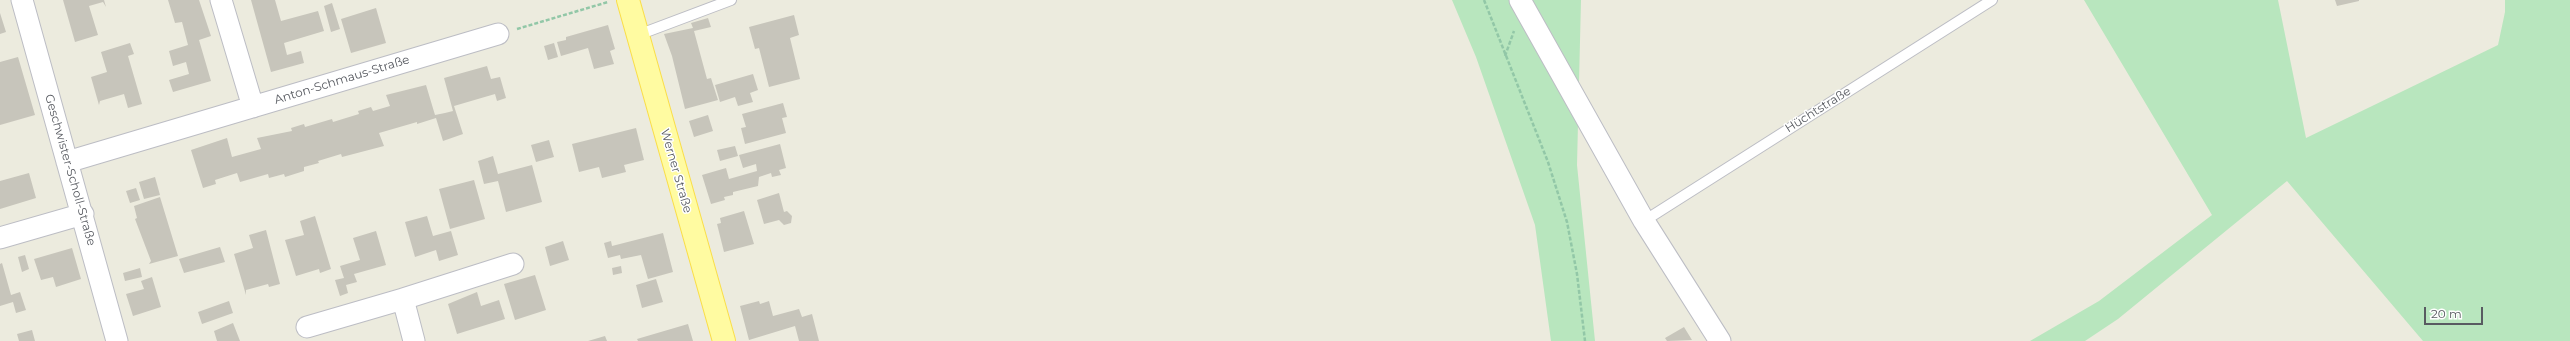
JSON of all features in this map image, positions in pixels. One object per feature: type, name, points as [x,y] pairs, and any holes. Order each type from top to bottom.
[{"type":"main road","name":"Werner Straße","points":[[628,0],[724,341]]},
{"type":"street","name":"Geschwister-Scholl-Straße","points":[[22,0],[118,341]]},
{"type":"street","points":[[221,0],[253,107]]},
{"type":"street","points":[[1520,0],[1644,221],[1720,341]]},
{"type":"street","name":"Anton-Schmaus-Straße","points":[[67,162],[498,34]]},
{"type":"street","points":[[0,238],[82,214]]},
{"type":"street","points":[[307,327],[403,299],[513,264]]},
{"type":"street","points":[[403,299],[414,341]]},
{"type":"lane","points":[[638,35],[731,0]]},
{"type":"lane","name":"Hüchtstraße","points":[[1644,221],[1992,0]]},
{"type":"path","points":[[498,34],[616,0]]},
{"type":"path","points":[[1484,0],[1548,162],[1567,222],[1577,274],[1585,341]]},
{"type":"green space","points":[[1452,0],[1581,0],[1577,165],[1595,341],[1551,341],[1535,225],[1476,57]]},
{"type":"green space","points":[[2084,0],[2278,0],[2306,138],[2498,45],[2505,12],[2505,0],[2570,0],[2570,341],[2423,341],[2287,181],[2118,319],[2085,341],[2030,341],[2099,301],[2212,215]]},
{"type":"building","points":[[63,0],[104,0],[106,7],[103,2],[89,6],[98,35],[75,42]]},
{"type":"building","points":[[168,0],[199,0],[211,36],[199,40],[211,81],[173,92],[169,80],[189,74],[186,62],[173,66],[169,51],[188,45],[182,22],[175,23]]},
{"type":"building","points":[[251,0],[275,0],[281,21],[318,11],[324,31],[284,43],[287,55],[301,51],[304,63],[271,72]]},
{"type":"building","points":[[2335,0],[2359,0],[2359,1],[2337,6]]},
{"type":"building","points":[[332,3],[340,29],[331,32],[324,6]]},
{"type":"building","points":[[376,8],[386,43],[351,53],[341,19]]},
{"type":"building","points":[[0,13],[6,32],[0,34]]},
{"type":"building","points":[[794,15],[799,35],[790,38],[800,79],[769,87],[759,48],[755,49],[749,27]]},
{"type":"building","points":[[708,18],[711,27],[694,31],[707,79],[711,78],[718,100],[685,109],[672,56],[664,34],[693,28],[691,23]]},
{"type":"building","points":[[608,25],[615,49],[610,51],[614,64],[594,69],[588,48],[561,56],[557,42],[566,40],[566,37]]},
{"type":"building","points":[[130,43],[134,54],[128,56],[142,104],[128,108],[124,94],[100,101],[99,105],[91,77],[107,72],[101,52]]},
{"type":"building","points":[[554,43],[558,57],[548,60],[544,46]]},
{"type":"building","points":[[18,57],[35,115],[0,125],[0,62]]},
{"type":"building","points":[[487,66],[491,79],[500,77],[506,98],[497,101],[495,94],[454,106],[463,134],[443,141],[436,118],[379,133],[384,146],[342,157],[341,154],[318,161],[319,163],[304,167],[304,171],[285,177],[284,174],[269,178],[268,174],[240,182],[237,173],[215,180],[216,184],[203,188],[191,150],[227,138],[232,157],[261,149],[257,138],[292,131],[291,128],[304,124],[305,127],[332,119],[333,122],[359,114],[358,111],[371,107],[373,111],[390,106],[386,95],[426,85],[435,115],[453,111],[444,78]]},
{"type":"building","points":[[753,74],[758,90],[750,93],[753,102],[738,106],[735,97],[720,102],[715,85]]},
{"type":"building","points":[[783,103],[787,117],[782,118],[786,133],[745,144],[741,128],[746,127],[742,114]]},
{"type":"building","points":[[708,115],[713,131],[694,137],[689,121]]},
{"type":"building","points":[[636,128],[644,160],[624,165],[626,172],[602,178],[599,167],[579,172],[572,144]]},
{"type":"building","points":[[549,140],[554,157],[536,162],[531,145]]},
{"type":"building","points":[[780,144],[786,168],[779,170],[781,175],[772,177],[771,173],[759,177],[758,186],[733,192],[733,195],[724,197],[725,200],[711,204],[702,175],[726,168],[729,179],[757,171],[756,164],[743,168],[739,155]]},
{"type":"building","points":[[735,146],[738,156],[720,161],[717,150]]},
{"type":"building","points":[[493,156],[498,174],[532,165],[542,202],[506,212],[498,181],[484,184],[478,161]]},
{"type":"building","points":[[29,173],[36,198],[0,209],[0,181]]},
{"type":"building","points":[[155,177],[160,195],[144,199],[139,182]]},
{"type":"building","points":[[474,180],[485,219],[450,229],[439,189]]},
{"type":"building","points":[[136,188],[140,200],[130,203],[126,191]]},
{"type":"building","points":[[779,193],[784,212],[787,211],[792,216],[791,223],[784,225],[779,220],[764,224],[757,200]]},
{"type":"building","points":[[160,197],[178,256],[149,264],[151,261],[135,219],[137,218],[134,206]]},
{"type":"building","points":[[744,211],[754,244],[724,252],[717,224],[721,223],[720,218]]},
{"type":"building","points":[[315,216],[331,269],[320,273],[319,269],[296,276],[285,240],[304,235],[300,221]]},
{"type":"building","points":[[427,216],[433,236],[451,231],[458,255],[439,261],[436,250],[415,257],[405,222]]},
{"type":"building","points":[[266,230],[280,284],[269,287],[268,284],[246,290],[246,295],[234,254],[253,248],[249,235]]},
{"type":"building","points":[[376,231],[386,265],[354,274],[357,282],[346,285],[348,293],[340,296],[335,280],[344,278],[340,266],[360,260],[353,238]]},
{"type":"building","points":[[663,233],[673,272],[648,279],[641,255],[621,259],[620,255],[608,258],[604,243],[611,241],[612,246]]},
{"type":"building","points":[[563,241],[569,260],[550,266],[545,247]]},
{"type":"building","points":[[220,247],[225,262],[184,273],[179,259]]},
{"type":"building","points":[[72,248],[81,279],[56,287],[53,277],[41,280],[34,259]]},
{"type":"building","points":[[25,255],[29,269],[22,272],[18,257]]},
{"type":"building","points":[[2,263],[11,295],[20,292],[26,310],[16,313],[13,302],[0,306],[0,264]]},
{"type":"building","points":[[621,266],[622,273],[613,275],[612,268]]},
{"type":"building","points":[[140,268],[142,277],[125,281],[123,273]]},
{"type":"building","points":[[535,275],[546,310],[515,320],[504,284]]},
{"type":"building","points":[[152,277],[161,307],[133,316],[126,294],[144,289],[141,281]]},
{"type":"building","points":[[656,279],[663,302],[642,308],[636,285]]},
{"type":"building","points":[[477,292],[481,306],[499,300],[505,319],[457,334],[448,304]]},
{"type":"building","points":[[229,301],[233,313],[202,324],[198,312]]},
{"type":"building","points":[[759,301],[760,304],[769,301],[773,316],[799,309],[802,317],[812,314],[819,341],[799,341],[795,326],[749,340],[740,306]]},
{"type":"building","points":[[233,323],[240,341],[217,341],[214,331]]},
{"type":"building","points":[[688,324],[693,341],[638,341],[637,339]]},
{"type":"building","points":[[1684,327],[1692,340],[1667,341],[1665,338]]},
{"type":"building","points":[[32,330],[35,341],[19,341],[17,334]]},
{"type":"building","points":[[605,336],[607,341],[588,341]]}]
